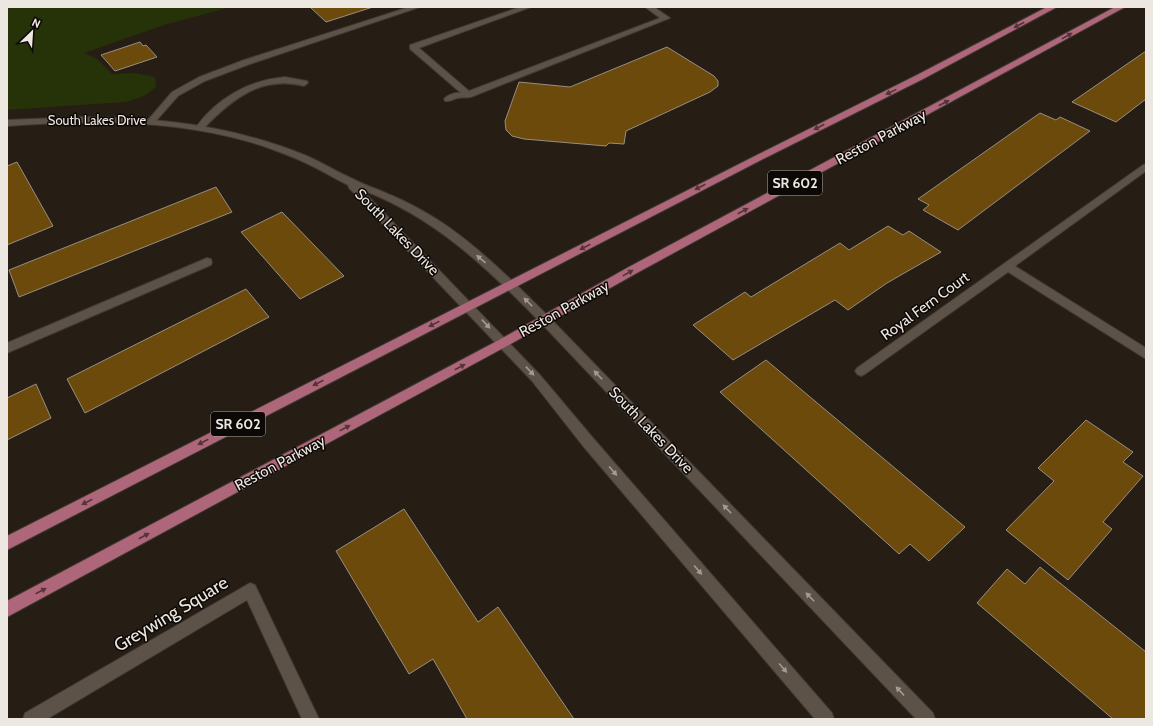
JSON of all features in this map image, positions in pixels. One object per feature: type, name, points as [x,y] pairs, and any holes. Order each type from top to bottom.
[{"type":"main road","name":"SR 602","points":[[7,543],[779,147],[920,77],[1053,7]]},
{"type":"main road","name":"Reston Parkway","points":[[7,610],[503,343],[631,271],[1121,7]]},
{"type":"street","points":[[152,120],[177,92],[202,78],[416,7]]},
{"type":"street","points":[[467,96],[413,47],[527,7]]},
{"type":"street","points":[[452,101],[463,101],[467,96],[666,18],[649,7]]},
{"type":"street","points":[[200,127],[226,102],[250,89],[280,80],[296,80],[304,83]]},
{"type":"street","name":"South Lakes Drive","points":[[7,123],[82,118],[152,120],[200,127],[241,137],[283,150],[312,162],[345,180],[396,202],[430,220],[469,248],[510,285],[545,320],[927,719]]},
{"type":"street","name":"Royal Fern Court","points":[[861,371],[1146,167]]},
{"type":"street","name":"South Lakes Drive","points":[[345,180],[372,205],[536,378],[598,454],[826,719]]},
{"type":"street","points":[[7,348],[207,262]]},
{"type":"street","points":[[1007,266],[1146,354]]},
{"type":"street","name":"Greywing Square","points":[[31,719],[250,590],[311,719]]},
{"type":"green space","points":[[7,7],[231,7],[164,25],[84,53],[97,59],[112,74],[135,73],[155,77],[156,87],[144,96],[126,102],[7,110]]},
{"type":"building","points":[[310,7],[373,7],[326,22]]},
{"type":"building","points":[[140,42],[143,46],[146,45],[157,57],[115,71],[101,55]]},
{"type":"building","points":[[667,47],[714,76],[718,81],[718,86],[710,92],[626,131],[624,144],[609,143],[606,146],[524,139],[512,136],[506,130],[505,121],[519,82],[570,87]]},
{"type":"building","points":[[1146,51],[1146,99],[1116,122],[1072,102]]},
{"type":"building","points":[[1040,113],[1056,120],[1060,117],[1090,131],[958,230],[923,210],[929,205],[918,199]]},
{"type":"building","points":[[17,162],[53,226],[7,245],[7,166]]},
{"type":"building","points":[[216,187],[232,212],[19,297],[9,270]]},
{"type":"building","points":[[282,212],[344,276],[300,299],[241,232]]},
{"type":"building","points":[[888,226],[903,235],[909,231],[941,252],[887,283],[848,310],[835,300],[733,360],[693,325],[745,292],[751,297],[840,243],[849,250]]},
{"type":"building","points":[[246,289],[269,317],[85,413],[67,379]]},
{"type":"building","points":[[766,360],[965,527],[929,561],[910,544],[899,554],[720,392]]},
{"type":"building","points":[[36,384],[51,418],[7,440],[7,398]]},
{"type":"building","points":[[1086,420],[1133,452],[1123,462],[1143,476],[1103,522],[1112,529],[1068,580],[1006,530],[1054,481],[1038,468]]},
{"type":"building","points":[[404,509],[478,622],[498,607],[574,719],[467,719],[433,659],[409,674],[336,551]]},
{"type":"building","points":[[1040,567],[1146,652],[1146,719],[1113,719],[977,603],[1007,569],[1025,584]]}]
